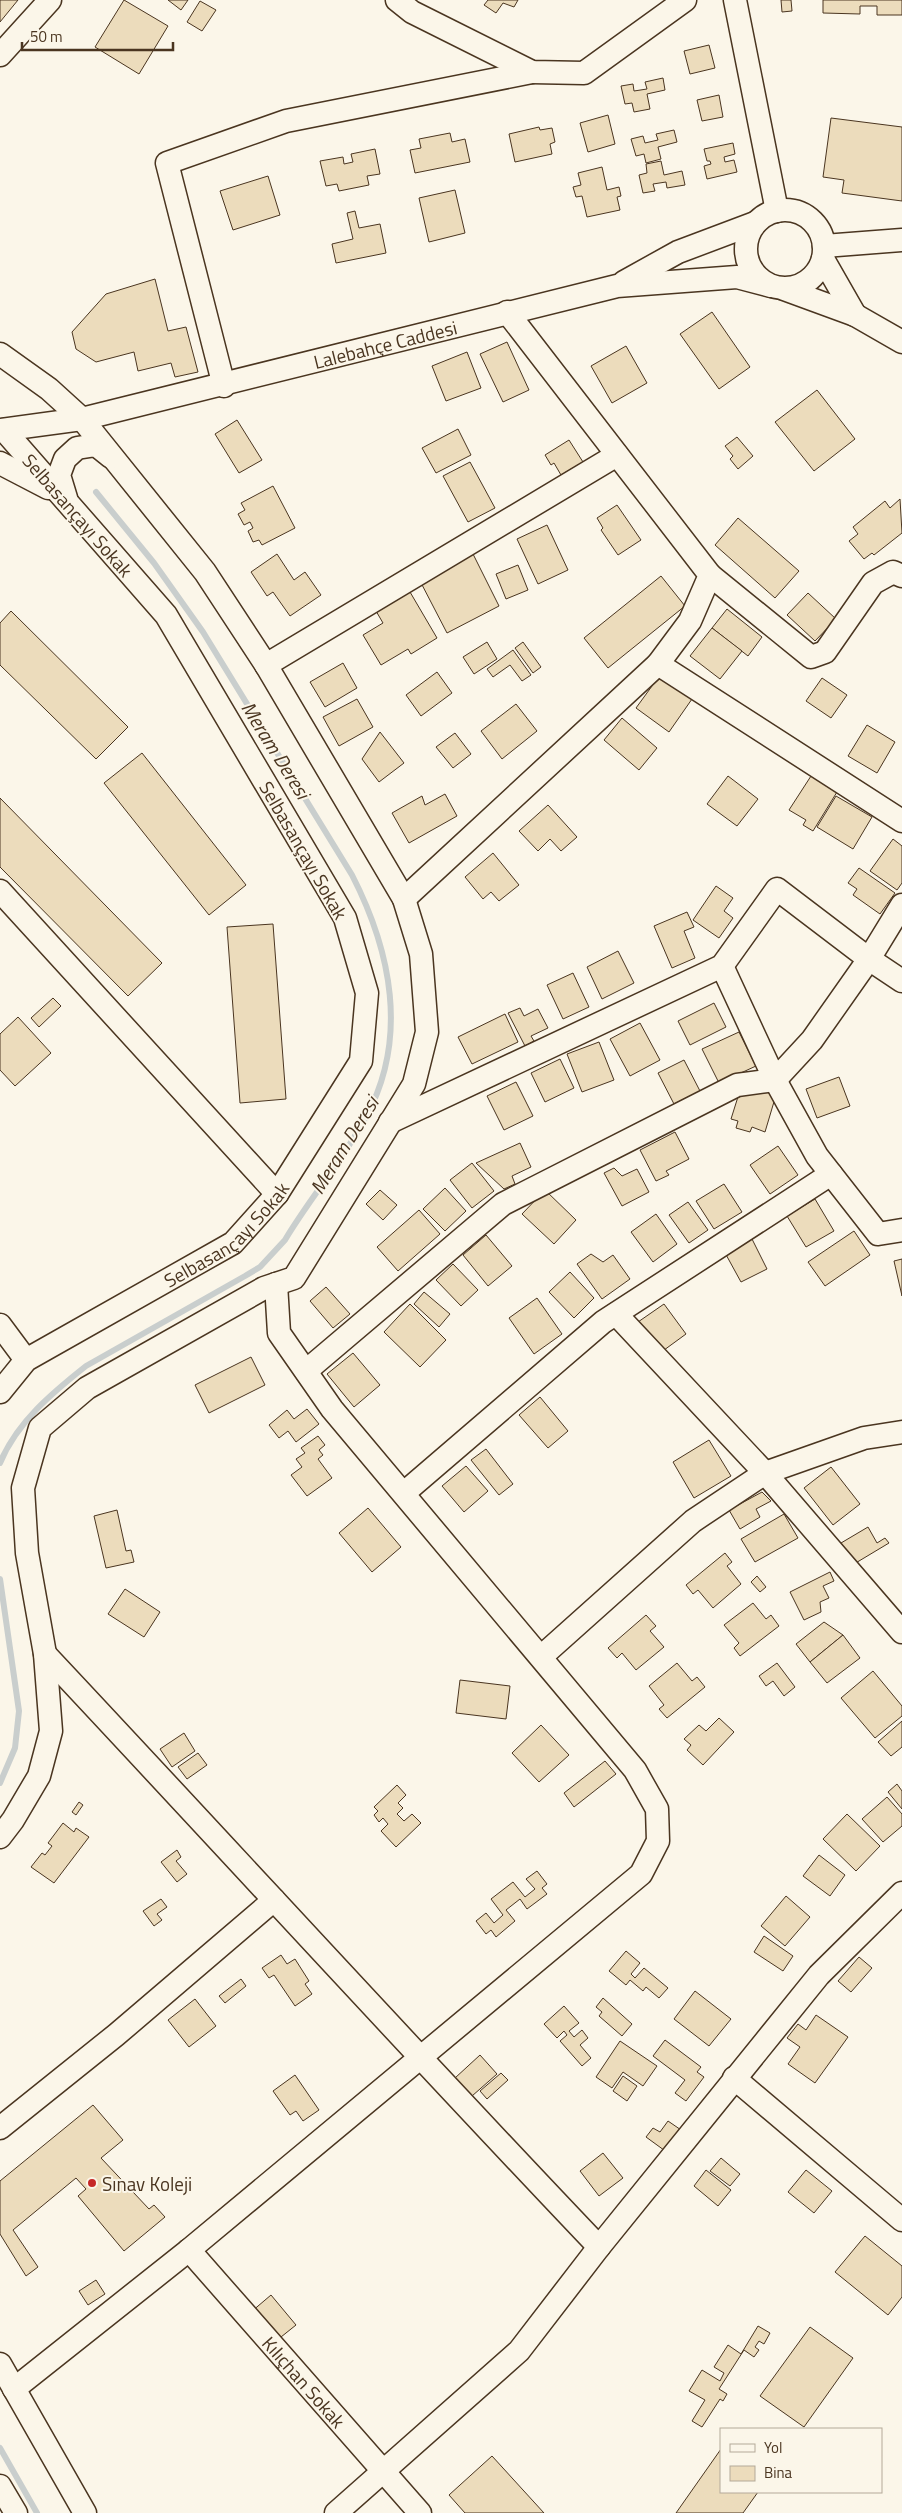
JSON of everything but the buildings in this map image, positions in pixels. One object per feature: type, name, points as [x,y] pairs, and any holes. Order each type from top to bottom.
[{"type":"street","points":[[0,56],[50,0]]},
{"type":"street","points":[[398,0],[412,12],[532,72]]},
{"type":"street","points":[[224,386],[167,163],[286,121],[532,72],[584,73],[685,0]]},
{"type":"street","points":[[735,0],[777,211]]},
{"type":"street","points":[[617,286],[678,252],[755,223],[765,215],[777,211],[790,210],[803,215],[813,222],[820,233],[823,253],[855,316]]},
{"type":"street","points":[[755,223],[749,234],[746,246],[747,259],[752,271],[760,280],[778,288],[797,287],[809,281],[818,271],[823,253]]},
{"type":"street","points":[[823,253],[902,240]]},
{"type":"street","name":"Lalebahçe Caddesi","points":[[2,430],[82,419],[224,386],[507,312],[617,286],[737,277],[778,288],[855,316],[902,342]]},
{"type":"street","points":[[507,312],[710,575],[812,657],[825,652],[873,583],[893,572],[902,576]]},
{"type":"street","points":[[0,354],[49,389],[82,419],[205,572],[266,665],[404,899],[421,954],[427,1032],[414,1084],[294,1278],[264,1288],[87,1388],[40,1428],[23,1488],[27,1553],[45,1654],[51,1731],[39,1776],[13,1820],[0,1837]]},
{"type":"street","name":"Selbasançayı Sokak","points":[[0,1392],[26,1360],[233,1243],[277,1194],[361,1062],[368,993],[345,918],[166,615],[67,501],[2,430]]},
{"type":"street","points":[[67,501],[59,475],[65,459],[76,448],[96,445],[116,460]]},
{"type":"street","points":[[266,665],[617,455]]},
{"type":"street","points":[[0,464],[36,480],[67,501]]},
{"type":"street","points":[[404,899],[658,664],[690,621],[710,575]]},
{"type":"street","points":[[658,664],[902,821]]},
{"type":"street","points":[[390,1122],[722,966],[777,889],[869,959],[902,981]]},
{"type":"street","points":[[0,891],[277,1194]]},
{"type":"street","points":[[306,1371],[503,1204],[737,1085],[775,1080],[812,1040],[869,959],[902,905]]},
{"type":"street","points":[[722,966],[775,1080],[817,1156],[878,1234],[902,1230]]},
{"type":"street","points":[[404,1493],[603,1322],[831,1174]]},
{"type":"street","points":[[14,2389],[190,2250],[641,1874],[658,1841],[657,1809],[635,1770],[542,1656],[332,1409],[279,1332],[276,1284]]},
{"type":"street","points":[[616,1314],[765,1473],[902,1632]]},
{"type":"street","points":[[0,1324],[26,1360]]},
{"type":"street","points":[[542,1656],[693,1521],[765,1473],[864,1438],[902,1432]]},
{"type":"street","points":[[45,1654],[419,2058],[599,2247]]},
{"type":"street","points":[[336,2513],[385,2472],[519,2351],[599,2247],[819,1975],[902,1893]]},
{"type":"street","points":[[0,2128],[116,2035],[274,1900]]},
{"type":"street","points":[[734,2078],[902,2220]]},
{"type":"street","name":"Kılıçhan Sokak","points":[[190,2250],[420,2513]]},
{"type":"street","points":[[0,2364],[85,2513]]},
{"type":"street","points":[[0,2486],[16,2513]]},
{"type":"waterway","name":"Meram Deresi","points":[[0,1463],[7,1448],[26,1421],[48,1398],[86,1366],[260,1267],[285,1240],[366,1117],[379,1087],[387,1057],[391,1026],[390,995],[385,964],[366,904],[352,875],[203,632],[154,563],[96,492]]},
{"type":"waterway","name":"Meram Deresi","points":[[0,1579],[19,1711],[15,1748],[0,1783]]},
{"type":"waterway","name":"Meram Deresi","points":[[0,2448],[37,2513]]},
{"type":"place","name":"Sınav Koleji","points":[[92,2183]]}]
